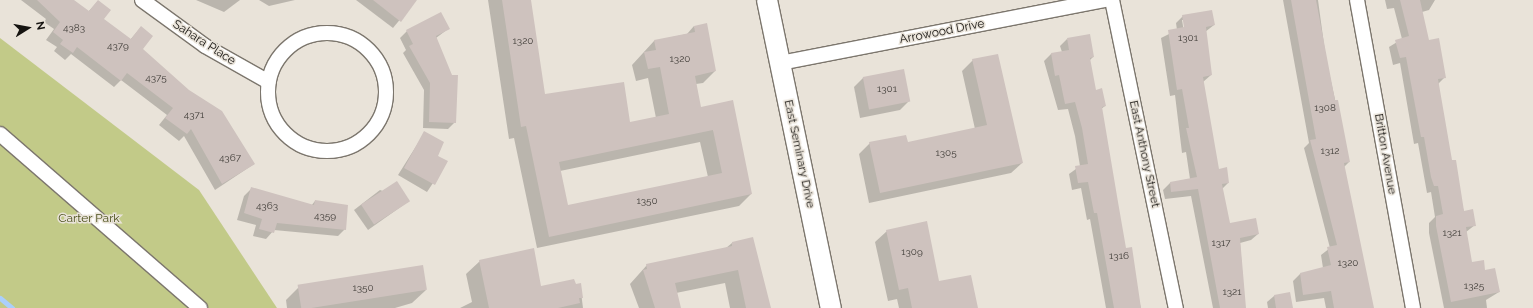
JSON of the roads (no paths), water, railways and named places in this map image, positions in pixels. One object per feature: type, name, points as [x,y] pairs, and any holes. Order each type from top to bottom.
[{"type":"main road","name":"East Seminary Drive","points":[[766,0],[831,308]]},
{"type":"street","name":"Sahara Place","points":[[142,0],[205,46],[269,82]]},
{"type":"street","name":"Arrowood Drive","points":[[780,63],[1105,0]]},
{"type":"street","name":"East Anthony Street","points":[[1112,0],[1176,308]]},
{"type":"street","name":"Britton Avenue","points":[[1357,0],[1413,308]]},
{"type":"street","points":[[336,33],[356,39],[369,49],[379,62],[387,93],[384,109],[367,136],[353,146],[322,151],[292,140],[280,128],[270,103],[269,82],[273,66],[294,42],[309,35],[336,33]]},
{"type":"street","points":[[0,134],[200,308]]},
{"type":"waterway","points":[[0,298],[12,308]]},
{"type":"park label","name":"Carter Park","points":[[89,219]]}]
